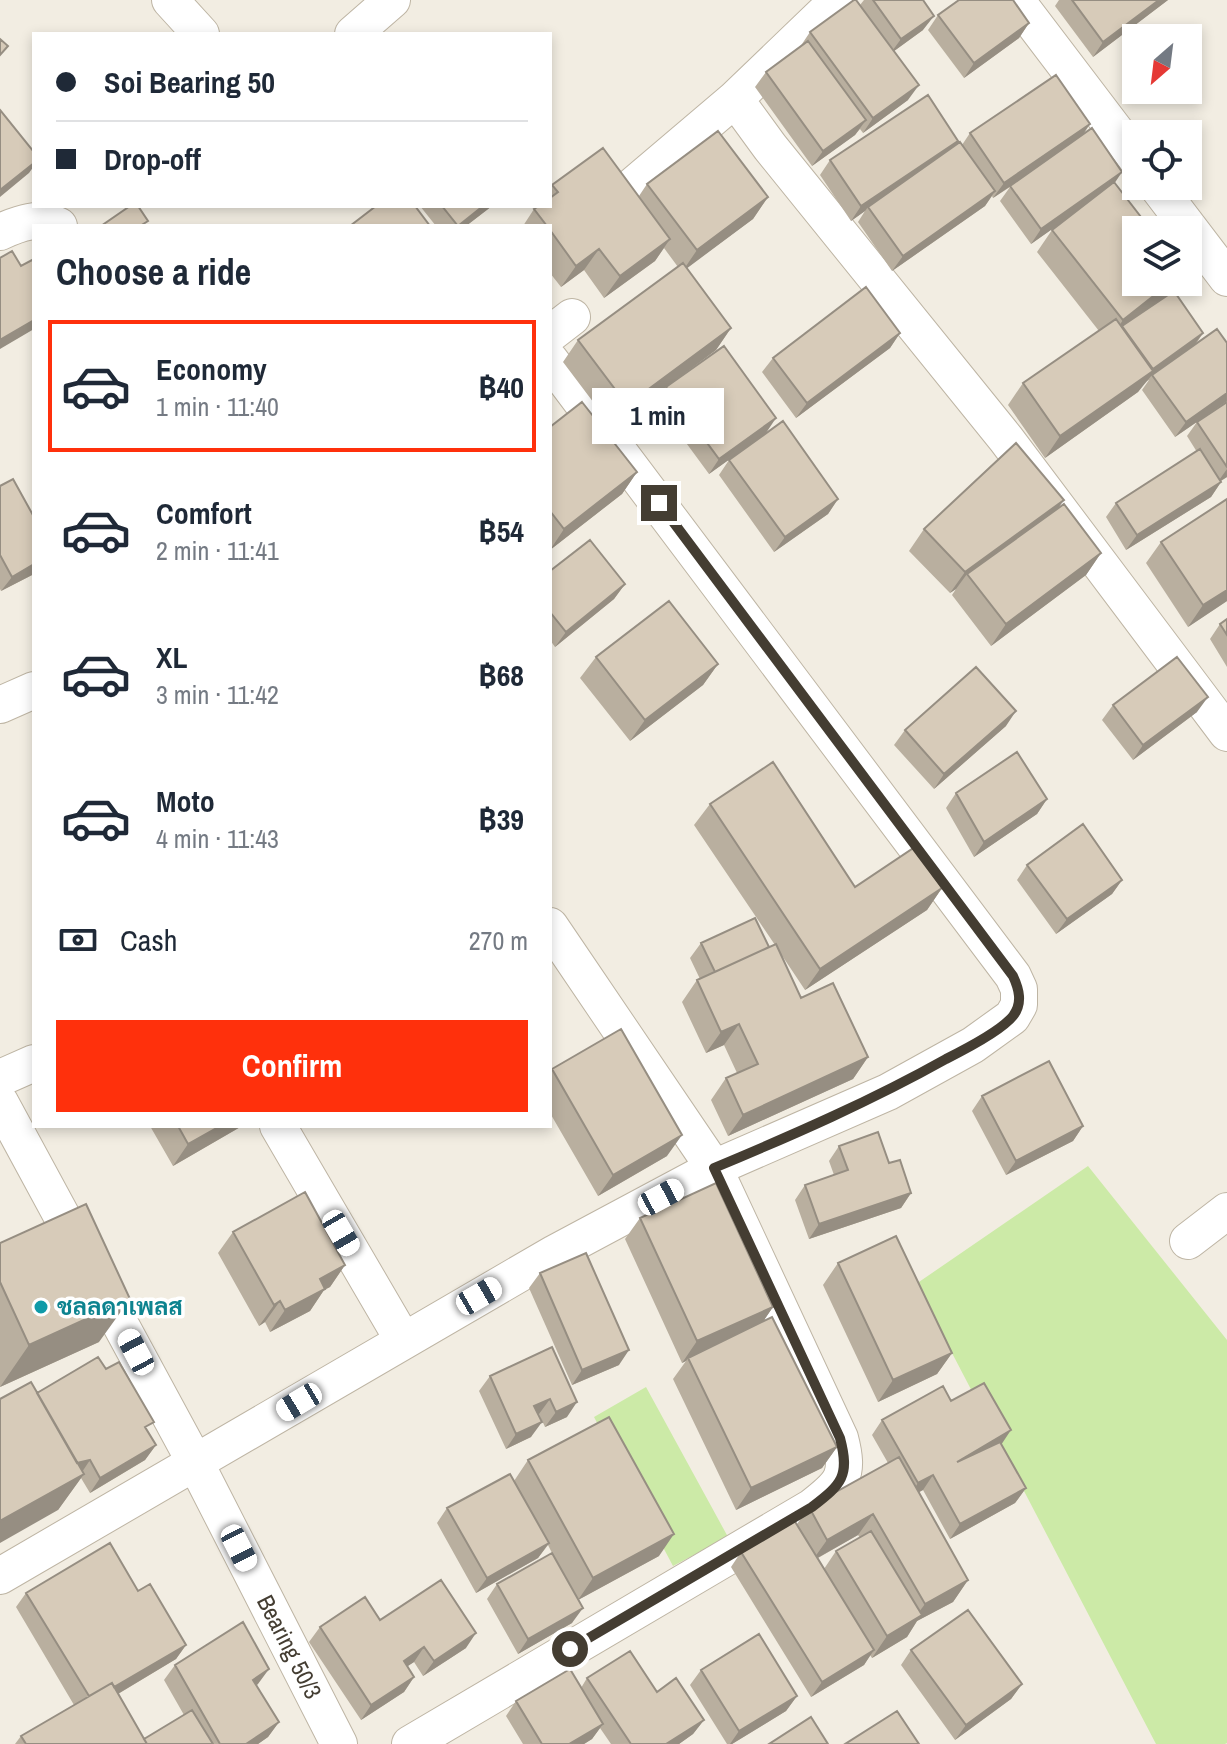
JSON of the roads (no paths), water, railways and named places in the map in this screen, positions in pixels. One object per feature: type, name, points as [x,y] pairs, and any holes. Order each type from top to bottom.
[{"type":"street","points":[[170,0],[199,32]]},
{"type":"street","points":[[355,32],[392,0]]},
{"type":"street","points":[[629,189],[735,99],[838,0]]},
{"type":"street","points":[[1016,0],[1122,140]]},
{"type":"street","points":[[735,99],[770,147],[1006,439],[1227,733]]},
{"type":"street","points":[[1168,200],[1227,278]]},
{"type":"street","points":[[0,232],[39,220],[52,224]]},
{"type":"street","points":[[0,1576],[555,1253],[714,1168],[888,1092],[973,1045],[1012,1017],[1019,1005],[1019,989],[1013,976],[552,363]]},
{"type":"street","points":[[0,705],[32,691]]},
{"type":"street","points":[[410,1744],[812,1507],[829,1494],[842,1477],[846,1462],[840,1438],[714,1168],[552,929]]},
{"type":"street","points":[[0,1078],[32,1064]]},
{"type":"street","name":"Bearing 50/3","points":[[0,1102],[196,1464],[339,1744]]},
{"type":"street","points":[[279,1128],[403,1340]]},
{"type":"street","points":[[1188,1241],[1227,1211]]},
{"type":"place","name":"ชลลดาเพลส","points":[[41,1307]]}]
